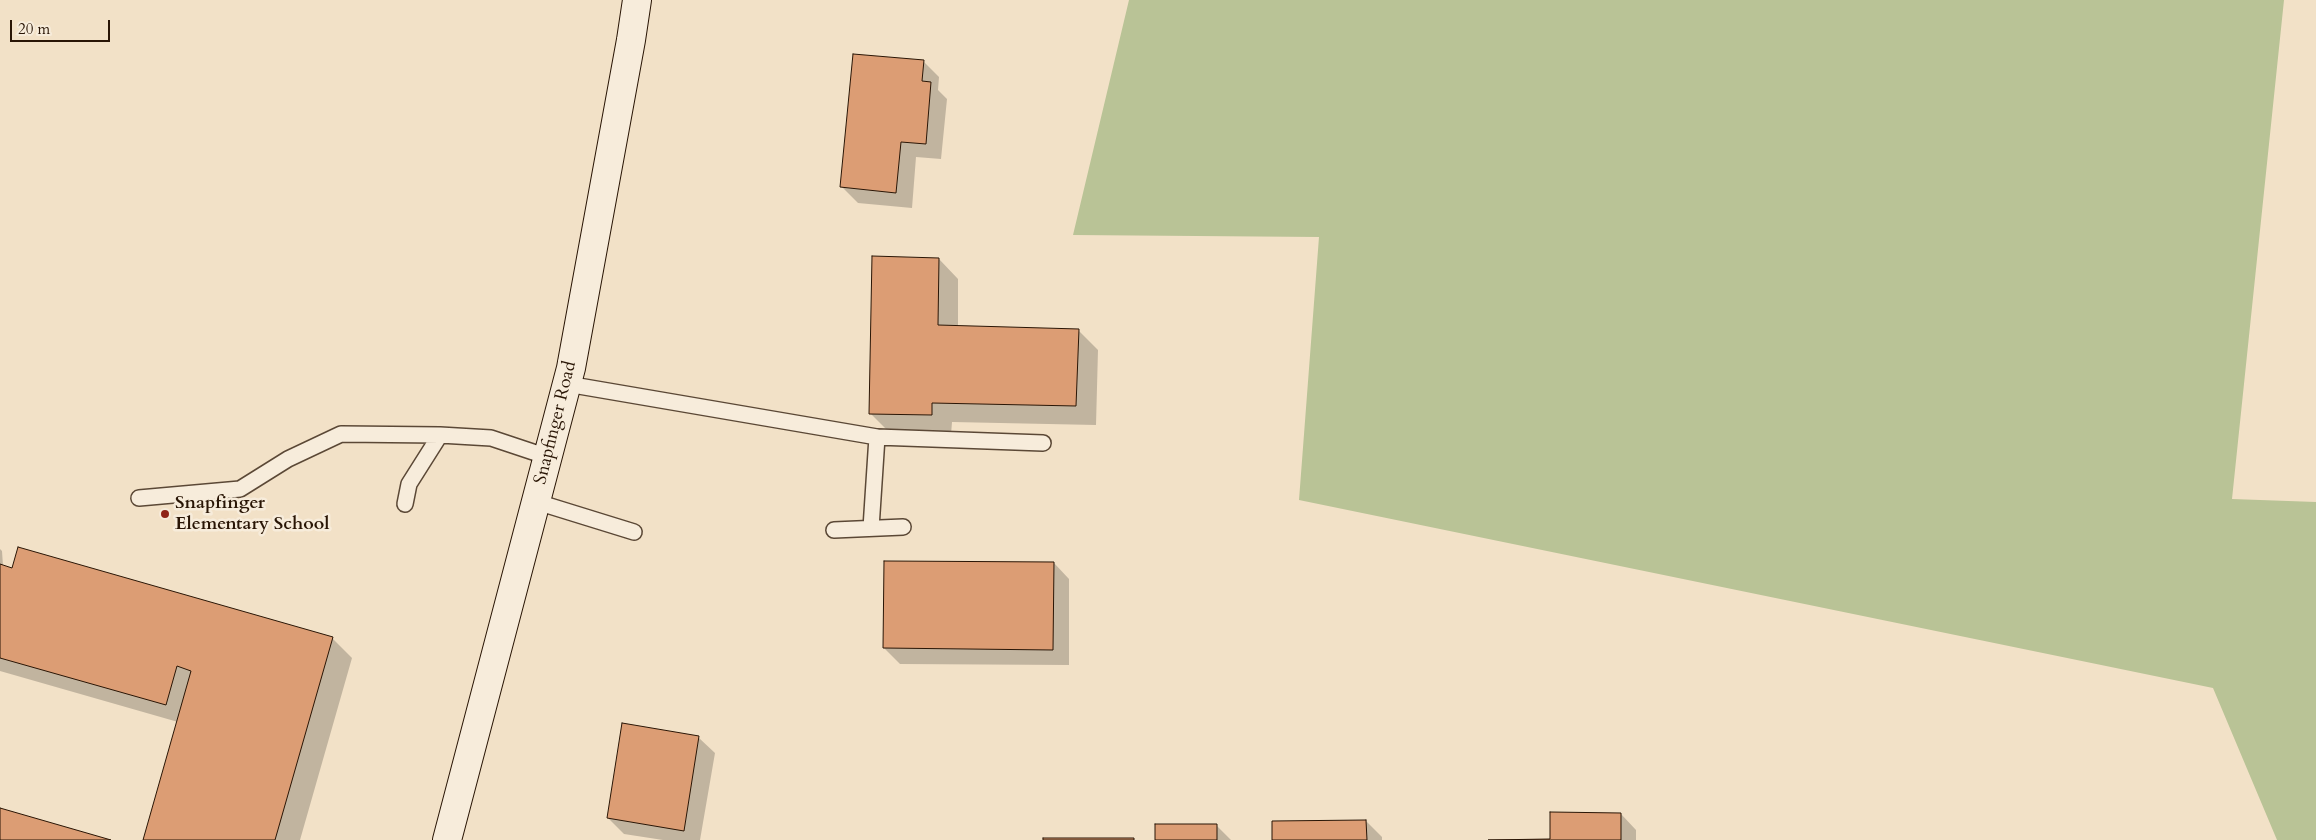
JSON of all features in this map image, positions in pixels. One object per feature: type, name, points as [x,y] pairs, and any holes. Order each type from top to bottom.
[{"type":"street","name":"Snapfinger Road","points":[[447,840],[567,384],[637,0]]},
{"type":"lane","points":[[567,384],[877,437],[1044,443]]},
{"type":"lane","points":[[140,498],[240,489],[288,459],[341,434],[440,435],[491,438],[548,457]]},
{"type":"lane","points":[[406,504],[409,484],[440,435]]},
{"type":"lane","points":[[871,528],[877,437]]},
{"type":"lane","points":[[536,502],[634,532]]},
{"type":"lane","points":[[834,530],[903,527]]},
{"type":"green space","points":[[1129,0],[2284,0],[2232,499],[2316,502],[2316,840],[2277,840],[2213,688],[1299,500],[1319,237],[1073,235]]},
{"type":"building","points":[[853,54],[924,60],[922,81],[931,82],[926,144],[901,142],[896,193],[840,187]]},
{"type":"building","points":[[872,256],[939,258],[938,325],[1079,329],[1076,406],[932,403],[932,415],[869,414]]},
{"type":"building","points":[[18,547],[333,637],[275,840],[143,840],[191,671],[177,666],[166,705],[0,658],[0,564],[12,568]]},
{"type":"building","points":[[884,561],[1054,562],[1053,650],[883,648]]},
{"type":"building","points":[[622,723],[699,736],[684,831],[607,818]]},
{"type":"building","points":[[0,808],[111,840],[0,840]]},
{"type":"building","points":[[1550,812],[1621,813],[1621,840],[1488,840],[1550,839]]},
{"type":"building","points":[[1366,820],[1367,840],[1272,840],[1272,821]]},
{"type":"building","points":[[1155,824],[1217,824],[1217,840],[1155,840]]},
{"type":"building","points":[[1043,838],[1134,838],[1134,840],[1043,840]]},
{"type":"place","name":"Snapfinger Elementary School","points":[[165,514]]}]
